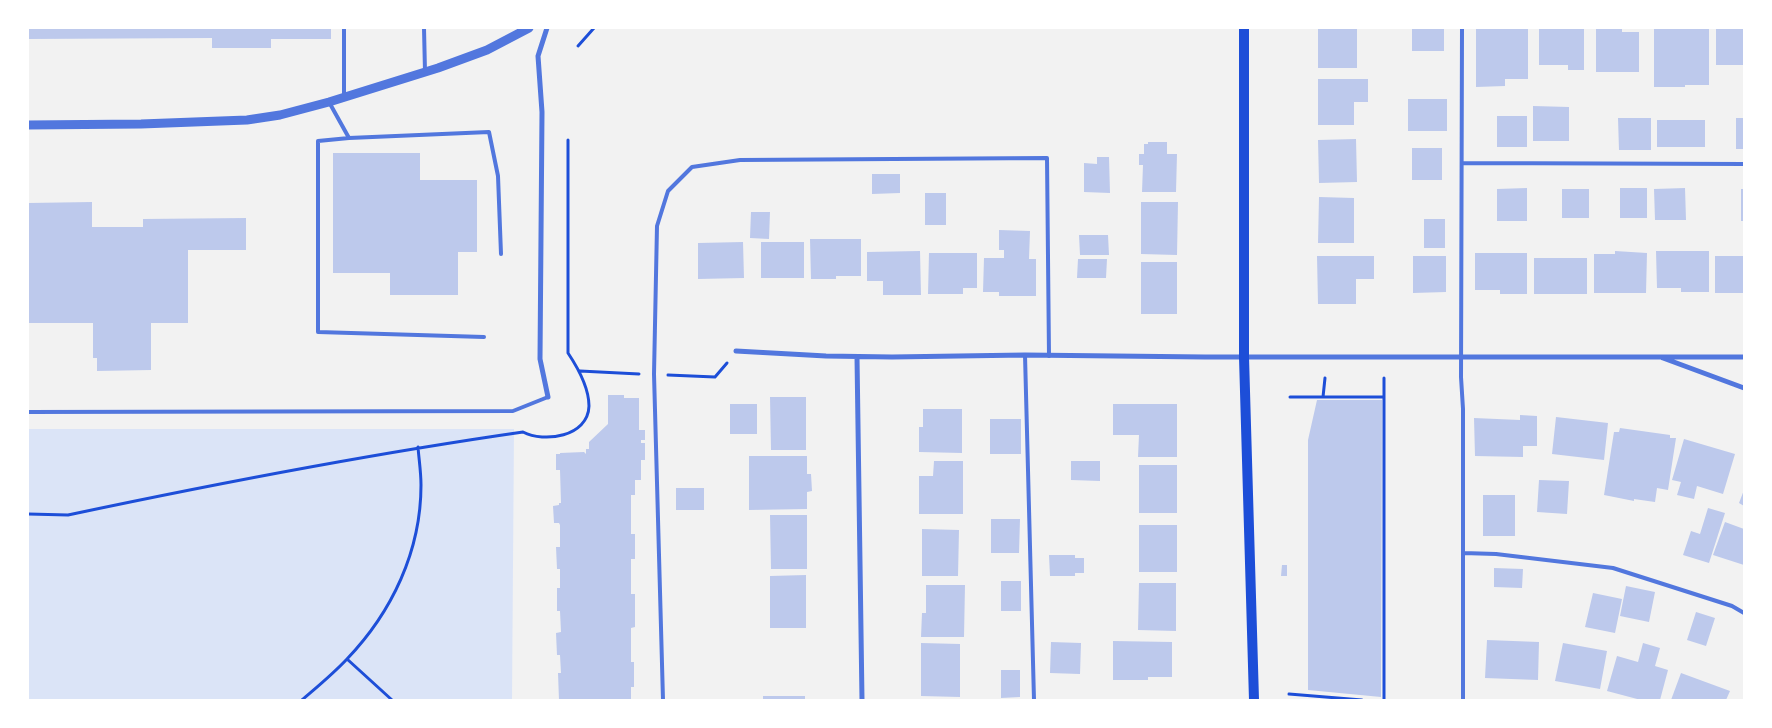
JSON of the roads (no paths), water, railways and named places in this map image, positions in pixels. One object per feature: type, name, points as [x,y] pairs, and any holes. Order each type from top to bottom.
[{"type":"main road","points":[[1244,28],[1244,357],[1254,700]]},
{"type":"street","points":[[28,125],[141,124],[247,120],[280,115],[330,102],[488,50],[529,28]]},
{"type":"street","points":[[546,28],[538,56],[542,112],[540,359],[548,397]]},
{"type":"street","points":[[736,351],[857,357],[1744,357]]},
{"type":"street","points":[[857,357],[862,700]]},
{"type":"street","points":[[1658,357],[1744,388]]},
{"type":"lane","points":[[344,28],[344,97]]},
{"type":"lane","points":[[424,28],[425,72]]},
{"type":"lane","points":[[1462,28],[1463,700]]},
{"type":"lane","points":[[330,102],[348,138]]},
{"type":"lane","points":[[484,337],[318,332],[318,141],[488,132],[498,176],[501,254]]},
{"type":"lane","points":[[663,700],[654,374],[657,226],[668,191],[692,167],[740,160],[1046,158],[1049,356]]},
{"type":"lane","points":[[1462,163],[1744,164]]},
{"type":"lane","points":[[1025,356],[1034,700]]},
{"type":"lane","points":[[28,412],[513,411],[548,397]]},
{"type":"lane","points":[[1463,553],[1496,554],[1613,568],[1732,606],[1744,613]]}]
